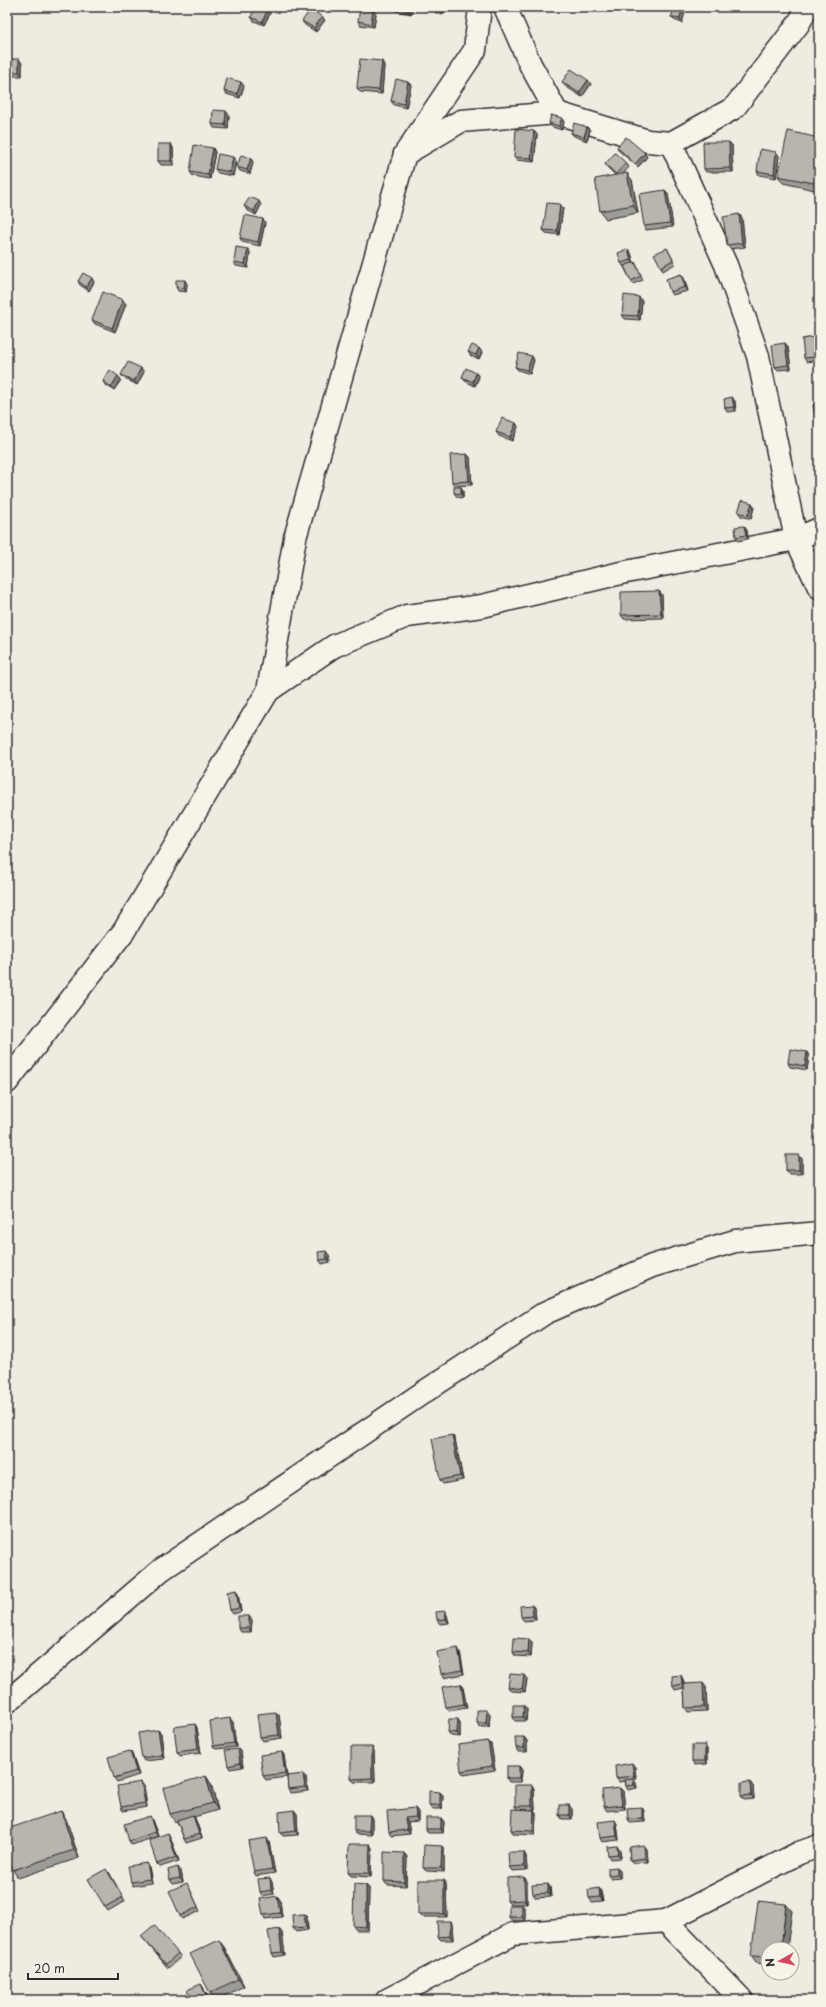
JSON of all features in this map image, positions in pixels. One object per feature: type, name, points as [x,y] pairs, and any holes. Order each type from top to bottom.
[{"type":"street","points":[[7,1082],[124,931],[268,691],[295,538],[405,154],[475,50],[480,7]]},
{"type":"street","points":[[504,7],[530,64],[557,112]]},
{"type":"street","points":[[405,154],[461,121],[557,112],[648,142],[671,143],[734,108],[799,23],[807,7]]},
{"type":"street","points":[[671,143],[726,265],[758,356],[796,539],[819,587]]},
{"type":"street","points":[[268,691],[334,646],[408,616],[482,606],[621,573],[796,539],[819,529]]},
{"type":"street","points":[[7,1702],[162,1570],[424,1392],[545,1314],[652,1266],[735,1241],[819,1233]]},
{"type":"street","points":[[387,2000],[513,1934],[666,1921],[799,1853],[819,1846]]},
{"type":"street","points":[[666,1921],[742,2000]]},
{"type":"building","points":[[255,7],[264,7],[268,9],[262,22],[251,17]]},
{"type":"building","points":[[394,7],[409,7],[408,11]]},
{"type":"building","points":[[433,7],[441,7],[441,11],[433,9]]},
{"type":"building","points":[[675,7],[683,9],[679,19],[671,17]]},
{"type":"building","points":[[360,8],[373,10],[371,24],[358,21]]},
{"type":"building","points":[[311,9],[322,17],[314,28],[302,21]]},
{"type":"building","points":[[7,59],[19,59],[19,72],[7,72]]},
{"type":"building","points":[[360,59],[382,61],[379,90],[357,88]]},
{"type":"building","points":[[571,69],[588,80],[579,93],[562,82]]},
{"type":"building","points":[[227,78],[241,82],[237,94],[224,91]]},
{"type":"building","points":[[396,79],[408,82],[404,104],[391,101]]},
{"type":"building","points":[[213,110],[226,111],[225,125],[212,124]]},
{"type":"building","points":[[551,115],[562,118],[559,126],[549,123]]},
{"type":"building","points":[[574,123],[587,127],[584,137],[571,133]]},
{"type":"building","points":[[516,129],[534,131],[531,158],[514,157]]},
{"type":"building","points":[[788,131],[819,138],[819,184],[778,176]]},
{"type":"building","points":[[626,137],[645,153],[635,164],[617,147]]},
{"type":"building","points":[[703,142],[729,142],[730,168],[704,169]]},
{"type":"building","points":[[158,144],[171,144],[171,161],[158,161]]},
{"type":"building","points":[[194,145],[213,148],[208,175],[190,172]]},
{"type":"building","points":[[760,149],[776,152],[774,174],[757,171]]},
{"type":"building","points":[[615,153],[626,163],[616,174],[605,164]]},
{"type":"building","points":[[218,154],[233,157],[230,172],[215,169]]},
{"type":"building","points":[[241,155],[251,158],[247,170],[237,167]]},
{"type":"building","points":[[627,173],[633,205],[600,211],[595,179]]},
{"type":"building","points":[[665,190],[670,223],[644,226],[639,194]]},
{"type":"building","points":[[250,197],[259,201],[254,211],[244,206]]},
{"type":"building","points":[[547,203],[560,204],[557,231],[543,230]]},
{"type":"building","points":[[739,214],[742,243],[727,245],[723,217]]},
{"type":"building","points":[[245,215],[263,219],[258,242],[240,238]]},
{"type":"building","points":[[236,247],[248,249],[245,264],[234,262]]},
{"type":"building","points":[[667,248],[673,260],[661,267],[654,254]]},
{"type":"building","points":[[628,249],[631,260],[621,263],[618,253]]},
{"type":"building","points":[[635,262],[641,276],[631,281],[624,266]]},
{"type":"building","points":[[83,273],[92,278],[86,287],[78,281]]},
{"type":"building","points":[[681,274],[685,287],[670,292],[666,279]]},
{"type":"building","points":[[176,280],[185,280],[184,288],[176,287]]},
{"type":"building","points":[[817,280],[819,280],[819,308],[817,308]]},
{"type":"building","points":[[103,292],[123,300],[112,328],[92,320]]},
{"type":"building","points":[[624,295],[639,297],[638,316],[622,315]]},
{"type":"building","points":[[813,337],[815,357],[804,358],[802,339]]},
{"type":"building","points":[[785,343],[788,365],[775,367],[772,345]]},
{"type":"building","points":[[472,345],[479,348],[476,355],[468,352]]},
{"type":"building","points":[[519,353],[532,356],[527,370],[515,367]]},
{"type":"building","points":[[128,362],[141,368],[134,381],[121,375]]},
{"type":"building","points":[[466,368],[476,373],[473,382],[462,377]]},
{"type":"building","points":[[110,370],[118,376],[111,387],[103,381]]},
{"type":"building","points":[[732,397],[734,407],[725,408],[724,399]]},
{"type":"building","points":[[819,404],[819,423],[816,424],[813,405]]},
{"type":"building","points":[[502,418],[516,423],[510,437],[496,432]]},
{"type":"building","points":[[467,454],[469,481],[452,482],[450,455]]},
{"type":"building","points":[[454,487],[461,487],[461,494],[454,493]]},
{"type":"building","points":[[742,500],[752,503],[748,515],[738,512]]},
{"type":"building","points":[[744,526],[746,535],[736,537],[735,527]]},
{"type":"building","points":[[659,591],[661,614],[621,615],[621,592]]},
{"type":"building","points":[[790,1049],[807,1052],[805,1066],[788,1063]]},
{"type":"building","points":[[786,1155],[799,1155],[799,1170],[786,1170]]},
{"type":"building","points":[[326,1251],[327,1259],[319,1260],[318,1252]]},
{"type":"building","points":[[452,1435],[460,1476],[440,1480],[432,1439]]},
{"type":"building","points":[[236,1590],[239,1608],[230,1610],[227,1592]]},
{"type":"building","points":[[532,1605],[533,1616],[521,1617],[520,1606]]},
{"type":"building","points":[[445,1611],[446,1619],[437,1620],[436,1612]]},
{"type":"building","points":[[238,1616],[249,1616],[249,1628],[238,1628]]},
{"type":"building","points":[[514,1638],[529,1639],[528,1653],[513,1652]]},
{"type":"building","points":[[458,1648],[462,1670],[441,1674],[437,1652]]},
{"type":"building","points":[[510,1674],[524,1675],[522,1689],[508,1687]]},
{"type":"building","points":[[681,1675],[682,1684],[673,1686],[672,1676]]},
{"type":"building","points":[[703,1683],[704,1707],[685,1708],[684,1684]]},
{"type":"building","points":[[461,1684],[464,1704],[446,1707],[442,1687]]},
{"type":"building","points":[[513,1705],[524,1705],[523,1717],[513,1717]]},
{"type":"building","points":[[477,1710],[487,1710],[486,1723],[477,1723]]},
{"type":"building","points":[[276,1712],[279,1735],[260,1737],[257,1714]]},
{"type":"building","points":[[230,1718],[234,1743],[213,1746],[210,1721]]},
{"type":"building","points":[[449,1719],[458,1719],[457,1733],[448,1732]]},
{"type":"building","points":[[195,1724],[198,1749],[177,1752],[174,1727]]},
{"type":"building","points":[[158,1730],[162,1755],[142,1758],[138,1733]]},
{"type":"building","points":[[515,1737],[524,1737],[524,1748],[516,1748]]},
{"type":"building","points":[[488,1741],[492,1766],[461,1771],[458,1745]]},
{"type":"building","points":[[692,1745],[705,1745],[705,1761],[692,1761]]},
{"type":"building","points":[[351,1747],[372,1747],[372,1778],[351,1779]]},
{"type":"building","points":[[238,1749],[240,1763],[228,1766],[225,1750]]},
{"type":"building","points":[[130,1751],[136,1771],[114,1778],[108,1757]]},
{"type":"building","points":[[282,1752],[285,1773],[263,1776],[260,1755]]},
{"type":"building","points":[[632,1763],[634,1776],[616,1778],[615,1766]]},
{"type":"building","points":[[507,1766],[519,1766],[519,1778],[507,1778]]},
{"type":"building","points":[[303,1774],[305,1787],[288,1789],[287,1776]]},
{"type":"building","points":[[206,1776],[213,1803],[170,1814],[163,1788]]},
{"type":"building","points":[[633,1779],[634,1785],[626,1786],[625,1780]]},
{"type":"building","points":[[141,1782],[145,1803],[121,1807],[117,1786]]},
{"type":"building","points":[[750,1782],[751,1795],[741,1796],[741,1783]]},
{"type":"building","points":[[515,1785],[532,1785],[532,1806],[515,1806]]},
{"type":"building","points":[[620,1788],[622,1805],[604,1807],[602,1790]]},
{"type":"building","points":[[429,1791],[440,1792],[440,1805],[429,1805]]},
{"type":"building","points":[[559,1805],[569,1805],[569,1815],[559,1815]]},
{"type":"building","points":[[642,1807],[642,1818],[628,1819],[627,1808]]},
{"type":"building","points":[[415,1808],[416,1817],[405,1818],[407,1830],[389,1832],[387,1811]]},
{"type":"building","points":[[512,1809],[534,1810],[533,1831],[511,1830]]},
{"type":"building","points":[[294,1810],[296,1831],[280,1833],[279,1812]]},
{"type":"building","points":[[61,1811],[74,1850],[13,1870],[7,1852],[7,1829]]},
{"type":"building","points":[[193,1815],[199,1834],[184,1839],[177,1820]]},
{"type":"building","points":[[354,1815],[370,1815],[369,1831],[354,1831]]},
{"type":"building","points":[[150,1816],[155,1832],[129,1841],[124,1824]]},
{"type":"building","points":[[426,1818],[441,1818],[441,1829],[426,1829]]},
{"type":"building","points":[[615,1820],[617,1836],[600,1838],[598,1822]]},
{"type":"building","points":[[168,1833],[176,1857],[157,1864],[149,1840]]},
{"type":"building","points":[[267,1838],[272,1869],[254,1872],[248,1841]]},
{"type":"building","points":[[349,1844],[370,1844],[369,1873],[348,1873]]},
{"type":"building","points":[[424,1845],[442,1846],[441,1868],[423,1868]]},
{"type":"building","points":[[644,1845],[645,1858],[630,1860],[629,1847]]},
{"type":"building","points":[[617,1846],[618,1854],[608,1855],[607,1847]]},
{"type":"building","points":[[384,1852],[404,1853],[404,1882],[384,1881]]},
{"type":"building","points":[[508,1852],[524,1852],[524,1866],[509,1867]]},
{"type":"building","points":[[147,1863],[150,1879],[131,1882],[128,1866]]},
{"type":"building","points":[[178,1867],[180,1878],[170,1880],[168,1870]]},
{"type":"building","points":[[617,1867],[617,1874],[608,1875],[608,1868]]},
{"type":"building","points":[[106,1869],[123,1897],[105,1907],[88,1879]]},
{"type":"building","points":[[524,1877],[525,1900],[507,1901],[507,1878]]},
{"type":"building","points":[[270,1878],[271,1890],[260,1892],[258,1879]]},
{"type":"building","points":[[418,1880],[444,1880],[444,1914],[418,1914]]},
{"type":"building","points":[[187,1883],[198,1907],[180,1916],[169,1891]]},
{"type":"building","points":[[354,1884],[366,1885],[366,1927],[353,1926]]},
{"type":"building","points":[[548,1884],[548,1893],[533,1894],[532,1885]]},
{"type":"building","points":[[599,1888],[600,1897],[589,1898],[588,1890]]},
{"type":"building","points":[[277,1896],[280,1913],[263,1915],[260,1899]]},
{"type":"building","points":[[758,1901],[786,1904],[782,1941],[760,1941],[760,1957],[751,1956]]},
{"type":"building","points":[[509,1905],[522,1905],[522,1917],[509,1917]]},
{"type":"building","points":[[304,1914],[306,1927],[293,1928],[292,1915]]},
{"type":"building","points":[[437,1921],[450,1921],[450,1936],[438,1937]]},
{"type":"building","points":[[154,1925],[178,1953],[166,1964],[141,1936]]},
{"type":"building","points":[[279,1929],[282,1952],[272,1953],[268,1931]]},
{"type":"building","points":[[219,1940],[238,1979],[210,1993],[190,1954]]},
{"type":"building","points":[[201,1984],[208,2000],[191,2000],[187,1990]]}]
